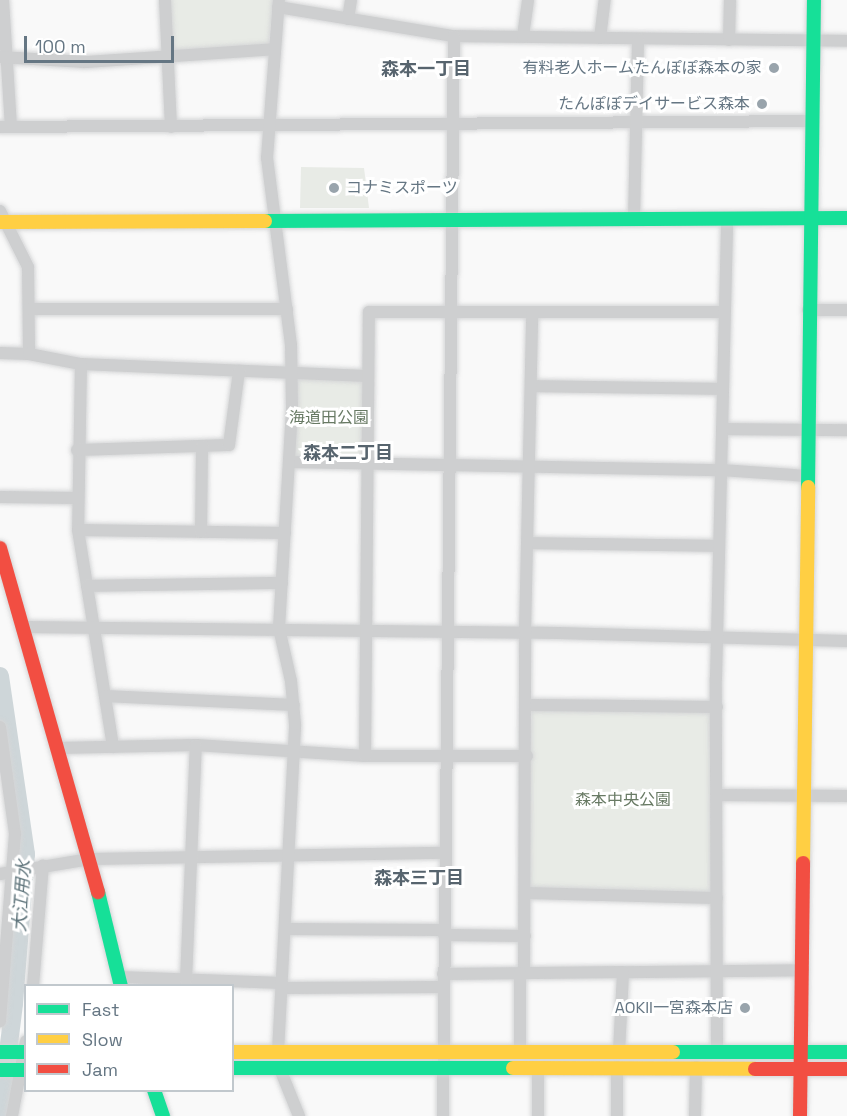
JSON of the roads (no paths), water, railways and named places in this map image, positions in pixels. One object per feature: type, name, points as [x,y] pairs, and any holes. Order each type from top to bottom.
[{"type":"street","points":[[3,0],[6,127],[269,127],[813,121]]},
{"type":"street","points":[[165,0],[171,127]]},
{"type":"street","points":[[348,19],[351,0]]},
{"type":"street","points":[[523,36],[528,0]]},
{"type":"street","points":[[600,38],[605,0]]},
{"type":"street","points":[[729,40],[730,0]]},
{"type":"street","points":[[800,1116],[805,796],[808,310],[814,0]]},
{"type":"street","points":[[278,1052],[295,753],[294,705],[279,628],[289,462],[291,375],[286,309],[267,158],[278,4],[348,19],[454,36],[847,41]]},
{"type":"street","points":[[443,1116],[446,631],[454,36]]},
{"type":"street","points":[[634,219],[634,123],[638,39]]},
{"type":"street","points":[[3,57],[85,62],[275,49]]},
{"type":"street","points":[[29,354],[28,267],[2,219],[847,218]]},
{"type":"street","points":[[717,1050],[717,637],[727,219]]},
{"type":"street","points":[[29,309],[286,309]]},
{"type":"street","points":[[808,310],[847,310]]},
{"type":"street","points":[[365,756],[364,630],[369,312],[532,314],[724,312]]},
{"type":"street","points":[[520,1052],[525,936],[527,705],[525,632],[531,467],[532,314]]},
{"type":"street","points":[[0,353],[29,354],[81,364],[291,375],[367,376]]},
{"type":"street","points":[[81,364],[77,450],[78,530],[113,747]]},
{"type":"street","points":[[77,450],[229,445],[239,371]]},
{"type":"street","points":[[531,386],[723,389]]},
{"type":"street","points":[[722,429],[847,430]]},
{"type":"street","points":[[201,532],[202,446]]},
{"type":"street","points":[[289,462],[721,470],[807,477]]},
{"type":"street","points":[[0,497],[77,498]]},
{"type":"street","points":[[78,530],[285,533]]},
{"type":"street","points":[[529,543],[719,546]]},
{"type":"street","points":[[0,548],[90,859],[120,981],[186,980],[282,985],[443,981],[522,973],[803,970]]},
{"type":"street","points":[[87,586],[282,583]]},
{"type":"street","points":[[23,627],[525,632],[847,641]]},
{"type":"street","points":[[105,696],[294,705]]},
{"type":"street","points":[[527,705],[717,707]]},
{"type":"street","points":[[0,727],[15,834],[15,871],[0,1021]]},
{"type":"street","points":[[58,748],[196,745],[365,756],[527,756]]},
{"type":"street","points":[[186,980],[196,745]]},
{"type":"street","points":[[717,795],[847,796]]},
{"type":"street","points":[[0,874],[90,859],[289,854],[444,854]]},
{"type":"street","points":[[33,984],[40,866]]},
{"type":"street","points":[[525,893],[717,898]]},
{"type":"street","points":[[285,929],[525,936]]},
{"type":"street","points":[[619,1052],[623,972]]},
{"type":"street","points":[[0,1052],[23,1049],[12,1116]]},
{"type":"street","points":[[234,1052],[443,1053],[717,1050],[847,1052]]},
{"type":"street","points":[[617,1067],[617,1116]]},
{"type":"street","points":[[695,1116],[696,1067]]},
{"type":"street","points":[[234,1068],[847,1069]]},
{"type":"street","points":[[538,1068],[538,1116]]},
{"type":"street","points":[[280,1069],[299,1116]]},
{"type":"street","points":[[0,1070],[21,1070]]},
{"type":"street","points":[[155,1092],[163,1116]]},
{"type":"waterway","name":"大江用水","points":[[0,676],[26,854],[14,1004],[0,1116]]},
{"type":"place","name":"有料老人ホームたんぽぽ森本の家","points":[[774,68]]},
{"type":"place","name":"たんぽぽデイサービス森本","points":[[762,104]]},
{"type":"place","name":"コナミスポーツ","points":[[334,188]]},
{"type":"place","name":"AOKII一宮森本店","points":[[745,1008]]},
{"type":"district","name":"森本一丁目","points":[[426,69]]},
{"type":"district","name":"森本二丁目","points":[[348,453]]},
{"type":"district","name":"森本三丁目","points":[[419,878]]},
{"type":"park label","name":"海道田公園","points":[[329,418]]},
{"type":"park label","name":"森本中央公園","points":[[623,800]]}]
